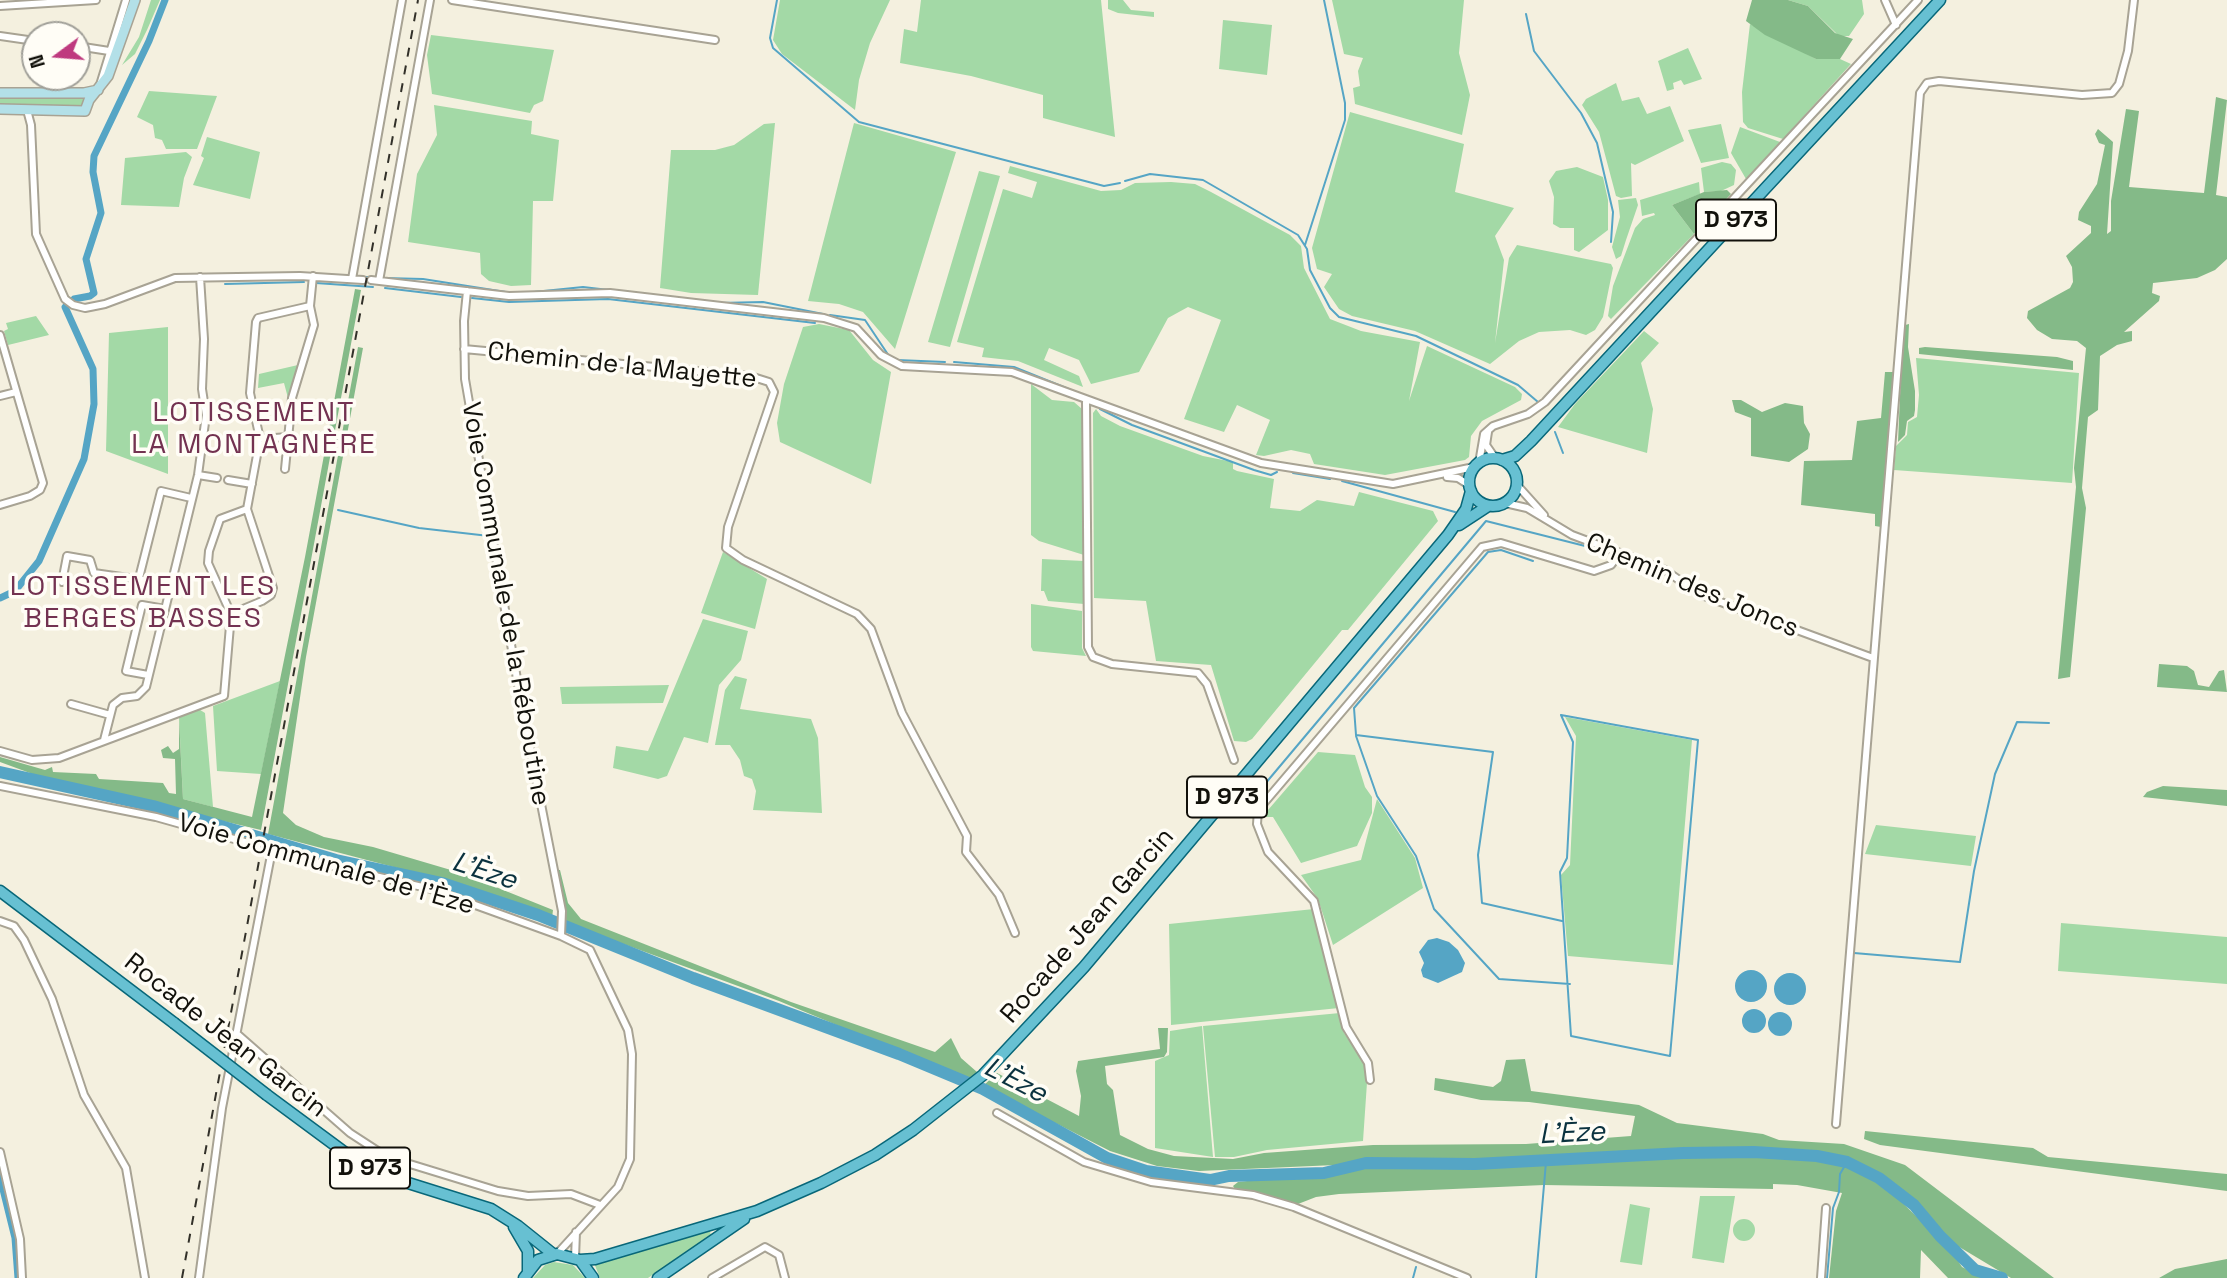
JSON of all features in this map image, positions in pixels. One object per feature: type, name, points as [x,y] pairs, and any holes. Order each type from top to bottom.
[{"type":"main road","name":"D 973","points":[[1498,459],[1515,456],[1531,441],[1940,0]]},
{"type":"main road","name":"D 973","points":[[1517,481],[1519,459],[1531,441]]},
{"type":"main road","points":[[1498,459],[1509,464],[1517,481],[1505,503],[1488,506],[1478,500],[1470,488],[1477,465],[1498,459]]},
{"type":"main road","name":"Rocade Jean Garcin","points":[[578,1259],[604,1256],[757,1211],[848,1170],[913,1130],[960,1095],[1002,1056],[1084,967],[1448,535],[1466,509],[1470,488]]},
{"type":"main road","name":"Rocade Jean Garcin","points":[[1448,535],[1488,506]]},
{"type":"main road","name":"Rocade Jean Garcin","points":[[1,892],[359,1163],[401,1181],[491,1209],[555,1254]]},
{"type":"main road","name":"Rocade Jean Garcin","points":[[659,1278],[757,1211]]},
{"type":"main road","points":[[510,1221],[528,1251],[525,1276]]},
{"type":"main road","points":[[525,1276],[538,1260],[555,1254],[578,1259],[593,1278]]},
{"type":"street","points":[[0,6],[96,0]]},
{"type":"street","points":[[100,88],[99,82],[127,0]]},
{"type":"street","points":[[0,93],[86,97],[100,88],[127,0]]},
{"type":"street","points":[[352,279],[402,0]]},
{"type":"street","points":[[371,280],[430,0]]},
{"type":"street","points":[[452,0],[715,40]]},
{"type":"street","points":[[1885,0],[1896,25]]},
{"type":"street","name":"D 973","points":[[1490,428],[1528,414],[1545,402],[1918,0]]},
{"type":"street","points":[[1836,1124],[1920,93],[1927,83],[1939,80],[2082,95],[2112,93],[2119,84],[2128,51],[2134,0]]},
{"type":"street","points":[[0,36],[21,39]]},
{"type":"street","points":[[91,48],[109,51]]},
{"type":"street","points":[[0,110],[83,111],[86,97]]},
{"type":"street","points":[[27,110],[31,125],[36,234],[65,299],[73,305],[85,308],[105,304],[159,282],[200,277],[313,276],[509,296],[610,293],[824,318],[856,328],[881,355],[902,366],[1012,372],[1261,464],[1387,484],[1455,477],[1470,488]]},
{"type":"street","points":[[285,469],[292,398],[314,325],[310,306],[313,276]]},
{"type":"street","points":[[104,740],[110,715],[117,701],[142,693],[198,475],[206,415],[202,389],[204,339],[200,277]]},
{"type":"street","name":"Voie Communale de la Réboutine","points":[[467,291],[465,379],[521,702],[562,917],[561,936]]},
{"type":"street","points":[[231,614],[262,601],[271,595],[273,588],[247,509],[260,439],[250,393],[258,318],[310,306]]},
{"type":"street","points":[[0,335],[43,483],[40,490],[30,496],[0,505]]},
{"type":"street","name":"Chemin de la Mayette","points":[[464,349],[750,376],[773,386],[772,398],[728,527],[726,548],[743,561],[857,614],[872,629],[902,713],[967,836],[966,852],[999,895],[1014,933]]},
{"type":"street","points":[[0,396],[16,392]]},
{"type":"street","points":[[1086,401],[1087,641],[1090,653],[1112,664],[1198,673],[1207,684],[1234,760]]},
{"type":"street","points":[[1490,428],[1486,445],[1498,459]]},
{"type":"street","points":[[1431,478],[1477,465],[1481,439],[1490,428]]},
{"type":"street","points":[[260,439],[289,437]]},
{"type":"street","points":[[198,475],[217,478]]},
{"type":"street","points":[[228,481],[252,484]]},
{"type":"street","name":"Chemin des Joncs","points":[[1517,481],[1529,502],[1553,523]]},
{"type":"street","points":[[139,578],[161,491],[191,498]]},
{"type":"street","name":"Chemin des Joncs","points":[[1505,503],[1522,506],[1572,535],[1674,575],[1699,594],[1873,658]]},
{"type":"street","points":[[0,751],[32,760],[51,760],[224,696],[231,614],[208,563],[209,551],[220,519],[247,509]]},
{"type":"street","points":[[1370,1080],[1368,1063],[1346,1027],[1314,901],[1268,852],[1258,824],[1258,810],[1482,547],[1501,543],[1594,570],[1611,565],[1620,553]]},
{"type":"street","points":[[62,582],[67,556],[90,560],[94,573],[170,584]]},
{"type":"street","points":[[148,675],[126,671],[142,605],[165,609]]},
{"type":"street","points":[[71,704],[110,715]]},
{"type":"street","name":"Voie Communale de l'Èze","points":[[0,786],[156,817],[272,850],[431,889],[561,936],[594,955],[601,977],[622,1013],[632,1054],[630,1159],[620,1184],[555,1254]]},
{"type":"street","points":[[198,1278],[216,1143],[272,850]]},
{"type":"street","points":[[0,921],[14,926],[24,940],[51,999],[84,1095],[126,1168],[145,1278]]},
{"type":"street","points":[[236,1033],[350,1133],[387,1157],[498,1191],[528,1196],[570,1194],[600,1205]]},
{"type":"street","points":[[996,1113],[1084,1162],[1151,1182],[1252,1195],[1294,1208],[1467,1278]]},
{"type":"street","points":[[0,1152],[20,1239],[22,1278]]},
{"type":"street","points":[[1821,1278],[1826,1208]]},
{"type":"street","points":[[577,1230],[578,1259]]},
{"type":"street","points":[[712,1278],[765,1247],[779,1255],[785,1278]]},
{"type":"green space","points":[[151,0],[160,0],[135,54],[122,65],[139,37]]},
{"type":"green space","points":[[780,0],[890,0],[870,43],[859,80],[855,110],[782,54],[773,40]]},
{"type":"green space","points":[[921,0],[1101,0],[1115,137],[1043,118],[1043,95],[971,76],[900,63],[904,29],[917,32]]},
{"type":"green space","points":[[1108,0],[1123,0],[1131,10],[1154,12],[1154,17],[1118,13],[1108,9]]},
{"type":"green space","points":[[1332,0],[1464,0],[1459,53],[1470,95],[1462,135],[1355,104],[1353,88],[1360,86],[1358,71],[1363,58],[1344,54]]},
{"type":"green space","points":[[1752,0],[1788,0],[1808,6],[1835,33],[1853,39],[1840,59],[1816,59],[1765,35],[1746,21]]},
{"type":"green space","points":[[1788,0],[1862,0],[1864,14],[1849,36],[1839,36],[1808,6]]},
{"type":"green space","points":[[1223,20],[1272,25],[1267,75],[1219,69]]},
{"type":"green space","points":[[1750,24],[1816,59],[1840,59],[1851,64],[1783,139],[1748,128],[1743,122],[1742,92]]},
{"type":"green space","points":[[431,35],[554,50],[543,101],[534,105],[530,113],[432,94],[427,55]]},
{"type":"green space","points":[[1688,48],[1702,79],[1684,85],[1681,80],[1673,83],[1674,89],[1667,91],[1658,61]]},
{"type":"green space","points":[[1616,83],[1622,101],[1639,97],[1647,114],[1670,106],[1684,141],[1635,165],[1631,163],[1632,196],[1621,198],[1616,196],[1599,132],[1582,105],[1586,99]]},
{"type":"green space","points":[[149,91],[217,96],[197,149],[166,149],[162,140],[155,138],[153,125],[137,117]]},
{"type":"green space","points":[[0,94],[84,95],[86,98],[84,108],[0,108]]},
{"type":"green space","points":[[2216,97],[2227,100],[2216,195],[2227,197],[2227,259],[2215,270],[2197,278],[2153,283],[2152,293],[2160,296],[2159,301],[2124,332],[2132,331],[2132,341],[2117,345],[2100,356],[2098,410],[2088,417],[2082,488],[2086,508],[2070,677],[2058,679],[2086,348],[2077,341],[2052,339],[2037,330],[2027,318],[2028,311],[2070,288],[2073,282],[2072,267],[2066,256],[2091,233],[2091,226],[2078,220],[2079,212],[2097,184],[2105,145],[2099,143],[2095,134],[2098,129],[2113,142],[2107,234],[2111,231],[2111,201],[2126,109],[2139,111],[2129,187],[2204,193]]},
{"type":"green space","points":[[434,105],[532,121],[531,134],[559,140],[553,201],[533,201],[531,285],[511,286],[489,281],[481,274],[480,253],[408,242],[417,174],[437,135]]},
{"type":"green space","points":[[1350,112],[1464,144],[1455,192],[1514,208],[1495,236],[1504,260],[1495,343],[1509,258],[1517,245],[1611,264],[1613,268],[1603,317],[1595,330],[1586,335],[1570,330],[1539,332],[1519,341],[1490,364],[1415,331],[1352,316],[1339,309],[1324,287],[1332,274],[1317,269],[1312,248]]},
{"type":"green space","points":[[775,123],[758,295],[691,293],[660,288],[671,150],[715,150],[734,145],[764,124]]},
{"type":"green space","points":[[854,123],[956,152],[895,349],[863,312],[839,304],[808,301]]},
{"type":"green space","points":[[1721,124],[1729,158],[1701,163],[1688,130]]},
{"type":"green space","points":[[1740,127],[1780,142],[1746,179],[1731,153]]},
{"type":"green space","points":[[207,137],[260,152],[250,199],[193,185],[204,158],[201,156]]},
{"type":"green space","points":[[186,152],[192,157],[184,178],[179,207],[121,205],[125,158]]},
{"type":"green space","points":[[1722,162],[1731,164],[1736,170],[1734,185],[1721,191],[1704,192],[1701,168]]},
{"type":"green space","points":[[1010,166],[1101,191],[1121,190],[1135,183],[1195,184],[1290,235],[1301,246],[1304,268],[1330,319],[1361,331],[1420,342],[1409,401],[1427,346],[1515,387],[1522,394],[1521,400],[1482,421],[1471,436],[1469,457],[1465,460],[1385,475],[1314,464],[1310,454],[1291,450],[1264,456],[1256,455],[1270,420],[1237,405],[1224,432],[1184,419],[1221,320],[1188,307],[1168,318],[1139,372],[1091,384],[1079,360],[1049,348],[1044,360],[1079,376],[1083,387],[1018,361],[982,357],[984,348],[957,342],[1003,189],[1032,198],[1037,182],[1008,173]]},
{"type":"green space","points":[[1577,167],[1603,177],[1608,200],[1608,230],[1579,252],[1574,250],[1574,228],[1560,228],[1553,224],[1554,197],[1549,181],[1556,171]]},
{"type":"green space","points":[[979,171],[1000,176],[950,347],[928,342]]},
{"type":"green space","points":[[1699,182],[1700,194],[1672,205],[1694,234],[1611,319],[1608,316],[1613,286],[1635,228],[1643,219],[1655,215],[1642,216],[1640,200]]},
{"type":"green space","points":[[1727,190],[1731,194],[1694,234],[1672,205],[1704,192]]},
{"type":"green space","points":[[1636,198],[1638,205],[1621,256],[1616,259],[1612,247],[1620,217],[1618,200]]},
{"type":"green space","points":[[355,289],[361,290],[261,830],[49,780],[0,762],[0,757],[45,770],[52,767],[53,772],[96,774],[99,779],[163,783],[169,793],[176,794],[175,759],[163,758],[161,750],[168,746],[173,753],[179,749],[179,719],[183,799],[252,817],[305,557]]},
{"type":"green space","points":[[36,316],[49,335],[8,345],[4,331],[8,329],[6,323]]},
{"type":"green space","points":[[819,324],[849,330],[873,360],[891,372],[871,484],[780,442],[777,423],[784,384],[803,327]]},
{"type":"green space","points":[[1909,324],[1908,347],[1915,410],[1914,416],[1907,421],[1905,435],[1898,442],[1902,350],[1905,325]]},
{"type":"green space","points":[[168,327],[168,474],[106,451],[109,333]]},
{"type":"green space","points":[[1644,331],[1659,343],[1641,363],[1653,409],[1647,453],[1558,427],[1575,404]]},
{"type":"green space","points":[[358,347],[363,348],[306,657],[283,813],[296,825],[324,837],[373,847],[461,873],[553,910],[552,918],[443,880],[268,834]]},
{"type":"green space","points":[[1919,348],[2057,357],[2073,361],[2073,370],[1919,354]]},
{"type":"green space","points":[[1916,358],[2079,373],[2072,483],[1894,470],[1896,446],[1907,435],[1908,422],[1917,417],[1919,395]]},
{"type":"green space","points":[[298,365],[288,398],[284,383],[258,388],[259,374]]},
{"type":"green space","points":[[1885,372],[1893,372],[1894,377],[1881,527],[1875,526],[1875,514],[1801,505],[1804,461],[1852,460],[1857,421],[1881,418]]},
{"type":"green space","points":[[1031,384],[1052,400],[1074,402],[1082,409],[1084,555],[1039,541],[1031,535]]},
{"type":"green space","points":[[1732,400],[1741,400],[1762,412],[1785,403],[1803,406],[1804,423],[1810,434],[1808,449],[1789,462],[1751,456],[1751,418],[1735,412]]},
{"type":"green space","points":[[1096,409],[1101,416],[1120,426],[1203,456],[1233,462],[1233,469],[1237,471],[1274,479],[1270,508],[1300,511],[1317,500],[1354,506],[1359,492],[1433,511],[1438,521],[1348,630],[1342,630],[1252,739],[1246,742],[1234,741],[1211,665],[1156,661],[1146,601],[1094,598],[1093,413]]},
{"type":"green space","points":[[723,552],[767,579],[755,629],[701,613]]},
{"type":"green space","points":[[1042,559],[1084,561],[1084,604],[1048,601],[1044,591],[1041,591]]},
{"type":"green space","points":[[1031,604],[1082,611],[1082,648],[1086,656],[1033,651]]},
{"type":"green space","points":[[703,619],[748,631],[741,660],[719,685],[708,743],[684,737],[667,776],[658,779],[613,768],[616,746],[648,751]]},
{"type":"green space","points":[[2159,664],[2187,666],[2194,671],[2198,685],[2209,687],[2219,671],[2224,670],[2227,692],[2157,687]]},
{"type":"green space","points":[[735,676],[747,679],[740,709],[811,719],[818,738],[822,813],[753,810],[756,791],[752,779],[744,776],[740,760],[730,745],[715,745],[725,690]]},
{"type":"green space","points":[[280,681],[261,774],[217,771],[213,706]]},
{"type":"green space","points":[[669,685],[663,703],[562,704],[560,687]]},
{"type":"green space","points":[[197,708],[205,713],[213,807],[183,799],[179,717]]},
{"type":"green space","points":[[1565,717],[1692,740],[1673,965],[1568,956],[1561,875],[1570,865],[1576,736]]},
{"type":"green space","points":[[1318,752],[1355,755],[1365,787],[1372,797],[1372,813],[1357,846],[1301,863],[1273,817],[1262,817]]},
{"type":"green space","points":[[2163,786],[2227,790],[2227,806],[2143,797],[2147,792]]},
{"type":"green space","points":[[1377,799],[1415,858],[1423,888],[1333,945],[1318,899],[1301,875],[1361,860]]},
{"type":"green space","points":[[1876,825],[1976,836],[1971,866],[1865,854]]},
{"type":"green space","points":[[557,870],[560,870],[568,903],[581,919],[791,1002],[935,1052],[951,1038],[961,1058],[977,1072],[968,1080],[779,1001],[566,923]]},
{"type":"green space","points":[[1314,909],[1339,1008],[1171,1025],[1169,924]]},
{"type":"green space","points":[[2061,923],[2227,937],[2227,984],[2058,971]]},
{"type":"green space","points":[[1340,1013],[1344,1033],[1368,1068],[1363,1141],[1215,1157],[1203,1026]]},
{"type":"green space","points":[[1202,1026],[1213,1157],[1155,1148],[1155,1061],[1169,1055],[1170,1031]]},
{"type":"green space","points":[[1158,1028],[1168,1028],[1167,1052],[1164,1057],[1105,1066],[1107,1084],[1113,1090],[1120,1135],[1148,1149],[1174,1156],[1233,1159],[1264,1153],[1373,1145],[1526,1144],[1631,1136],[1635,1116],[1529,1102],[1481,1100],[1434,1090],[1435,1078],[1493,1087],[1501,1081],[1506,1060],[1525,1059],[1531,1091],[1639,1105],[1677,1123],[1763,1134],[1779,1140],[1844,1144],[1905,1165],[2054,1278],[2011,1278],[1951,1242],[1922,1207],[1898,1187],[1852,1161],[1817,1153],[1699,1149],[1199,1171],[1157,1166],[1110,1151],[983,1086],[997,1073],[1079,1116],[1081,1096],[1076,1071],[1078,1061],[1160,1049]]},
{"type":"green space","points":[[1865,1131],[2033,1148],[2048,1157],[2227,1174],[2227,1191],[1880,1145],[1864,1139]]},
{"type":"green space","points":[[1754,1154],[1848,1164],[1881,1182],[1951,1250],[1962,1267],[1985,1278],[1948,1278],[1921,1250],[1920,1278],[1829,1278],[1836,1211],[1842,1193],[1797,1185],[1773,1184],[1773,1189],[1544,1185],[1339,1194],[1316,1197],[1298,1204],[1235,1189],[1233,1186],[1238,1182],[1256,1180],[1337,1175],[1367,1165],[1482,1167]]},
{"type":"green space","points":[[1700,1196],[1735,1196],[1724,1263],[1692,1258]]},
{"type":"green space","points":[[1630,1204],[1650,1208],[1642,1265],[1620,1262]]},
{"type":"green space","points":[[1744,1219],[1752,1222],[1755,1230],[1752,1238],[1744,1241],[1736,1238],[1733,1230],[1736,1222]]},
{"type":"green space","points":[[710,1231],[711,1236],[648,1278],[600,1278],[594,1263]]},
{"type":"green space","points":[[2227,1259],[2227,1278],[2159,1278],[2175,1269]]},
{"type":"green space","points":[[554,1262],[573,1265],[585,1278],[533,1278],[545,1265]]},
{"type":"water","points":[[1437,938],[1449,942],[1458,950],[1465,963],[1462,972],[1438,983],[1423,977],[1421,970],[1424,963],[1419,952],[1428,940]]},
{"type":"water","points":[[1751,970],[1762,975],[1767,986],[1762,997],[1751,1002],[1740,997],[1735,986],[1740,975]]},
{"type":"water","points":[[1790,973],[1801,978],[1806,989],[1801,1000],[1790,1005],[1779,1000],[1774,989],[1779,978]]},
{"type":"water","points":[[1754,1009],[1765,1016],[1766,1021],[1759,1032],[1754,1033],[1743,1026],[1742,1021],[1749,1010]]},
{"type":"water","points":[[1780,1012],[1791,1019],[1792,1024],[1785,1035],[1780,1036],[1769,1029],[1768,1024],[1775,1013]]},
{"type":"waterway","points":[[0,598],[15,591],[39,561],[84,459],[94,404],[93,369],[65,307],[74,299],[94,293],[86,259],[101,213],[93,172],[94,156],[149,41],[165,0]]},
{"type":"waterway","points":[[777,0],[770,38],[773,48],[859,122],[1104,186],[1120,183]]},
{"type":"waterway","points":[[1305,245],[1345,120],[1345,103],[1324,0]]},
{"type":"waterway","points":[[1526,14],[1534,51],[1581,113],[1597,143],[1613,212],[1611,242]]},
{"type":"waterway","points":[[1125,181],[1150,174],[1203,180],[1298,235],[1307,249],[1310,270],[1330,308],[1339,317],[1416,336],[1518,385],[1538,402]]},
{"type":"waterway","points":[[362,277],[376,277]]},
{"type":"waterway","points":[[384,278],[423,279],[512,293]]},
{"type":"waterway","points":[[225,284],[304,282]]},
{"type":"waterway","points":[[316,283],[373,287]]},
{"type":"waterway","points":[[524,293],[583,287],[626,292]]},
{"type":"waterway","points":[[385,288],[461,297]]},
{"type":"waterway","points":[[472,298],[509,302],[608,299],[815,323]]},
{"type":"waterway","points":[[719,303],[763,302],[823,314]]},
{"type":"waterway","points":[[830,315],[865,320],[889,356]]},
{"type":"waterway","points":[[897,360],[945,362]]},
{"type":"waterway","points":[[954,362],[1014,367],[1081,394]]},
{"type":"waterway","points":[[1100,409],[1132,425],[1254,470],[1271,475],[1277,472]]},
{"type":"waterway","points":[[1555,432],[1563,453]]},
{"type":"waterway","points":[[1293,473],[1330,479]]},
{"type":"waterway","points":[[1342,481],[1455,512]]},
{"type":"waterway","points":[[338,510],[419,528],[489,536]]},
{"type":"waterway","points":[[1254,797],[1486,521],[1593,548]]},
{"type":"waterway","points":[[1533,561],[1501,550],[1488,552],[1354,708],[1356,735],[1493,752],[1478,855],[1482,903],[1562,921]]},
{"type":"waterway","points":[[1561,715],[1698,740],[1670,1056],[1571,1036],[1560,872],[1567,858],[1573,742],[1561,715]]},
{"type":"waterway","points":[[1854,953],[1960,962],[1974,871],[1995,774],[2017,722],[2049,723]]},
{"type":"waterway","points":[[1356,736],[1377,796],[1416,856],[1434,909],[1499,979],[1570,984]]},
{"type":"waterway","name":"L'Èze","points":[[0,772],[153,806],[336,860],[442,883],[538,915],[693,978],[899,1054],[983,1089],[1107,1158],[1146,1171],[1210,1180],[1229,1176],[1324,1173],[1366,1163],[1475,1164],[1683,1153],[1754,1152],[1817,1156],[1847,1162],[1879,1178],[1914,1205],[1940,1236],[1975,1270],[2002,1278]]},
{"type":"waterway","points":[[1536,1278],[1546,1162]]},
{"type":"waterway","points":[[1827,1278],[1833,1208],[1839,1192],[1840,1174],[1847,1162]]},
{"type":"waterway","points":[[0,1177],[15,1238],[18,1278]]},
{"type":"waterway","points":[[1413,1278],[1416,1267]]},
{"type":"railway","points":[[182,1278],[418,0]]},
{"type":"district","name":"LOTISSEMENT LA MONTAGNÈRE","points":[[254,429]]},
{"type":"district","name":"LOTISSEMENT LES BERGES BASSES","points":[[143,603]]}]
